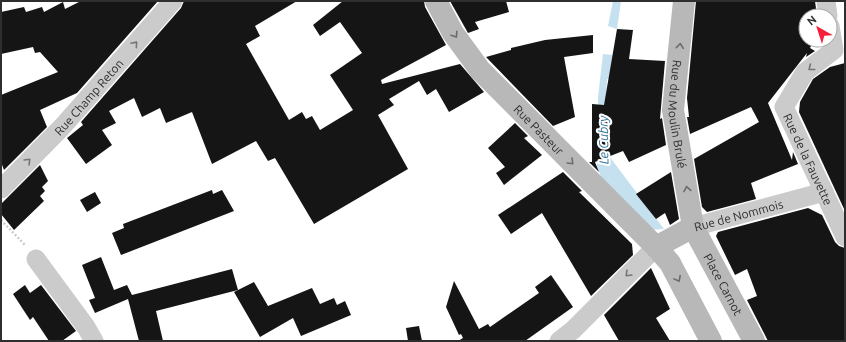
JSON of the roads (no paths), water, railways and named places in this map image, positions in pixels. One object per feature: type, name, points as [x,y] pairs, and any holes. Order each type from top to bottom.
[{"type":"main road","name":"Rue Pasteur","points":[[436,1],[453,33],[480,70],[656,247]]},
{"type":"main road","name":"Rue du Moulin Brulé","points":[[684,1],[673,110],[693,227]]},
{"type":"main road","name":"Rue de Nommois","points":[[656,247],[693,227]]},
{"type":"main road","name":"Place Carnot","points":[[693,227],[754,341]]},
{"type":"main road","points":[[656,247],[670,264],[711,341]]},
{"type":"street","name":"Rue Champ Reton","points":[[1,189],[62,128],[173,1]]},
{"type":"street","name":"Rue de la Fauvette","points":[[840,50],[805,72],[784,107],[845,237]]},
{"type":"street","name":"Rue de Nommois","points":[[693,227],[824,192]]},
{"type":"street","points":[[569,337],[656,247]]},
{"type":"street","points":[[36,259],[86,327],[94,341]]},
{"type":"water","points":[[613,1],[621,1],[617,29],[608,26]]},
{"type":"water","name":"Le Cubry","points":[[603,54],[613,55],[609,79],[607,79],[605,129],[609,156],[664,229],[649,230],[604,184],[597,167],[598,97]]}]
